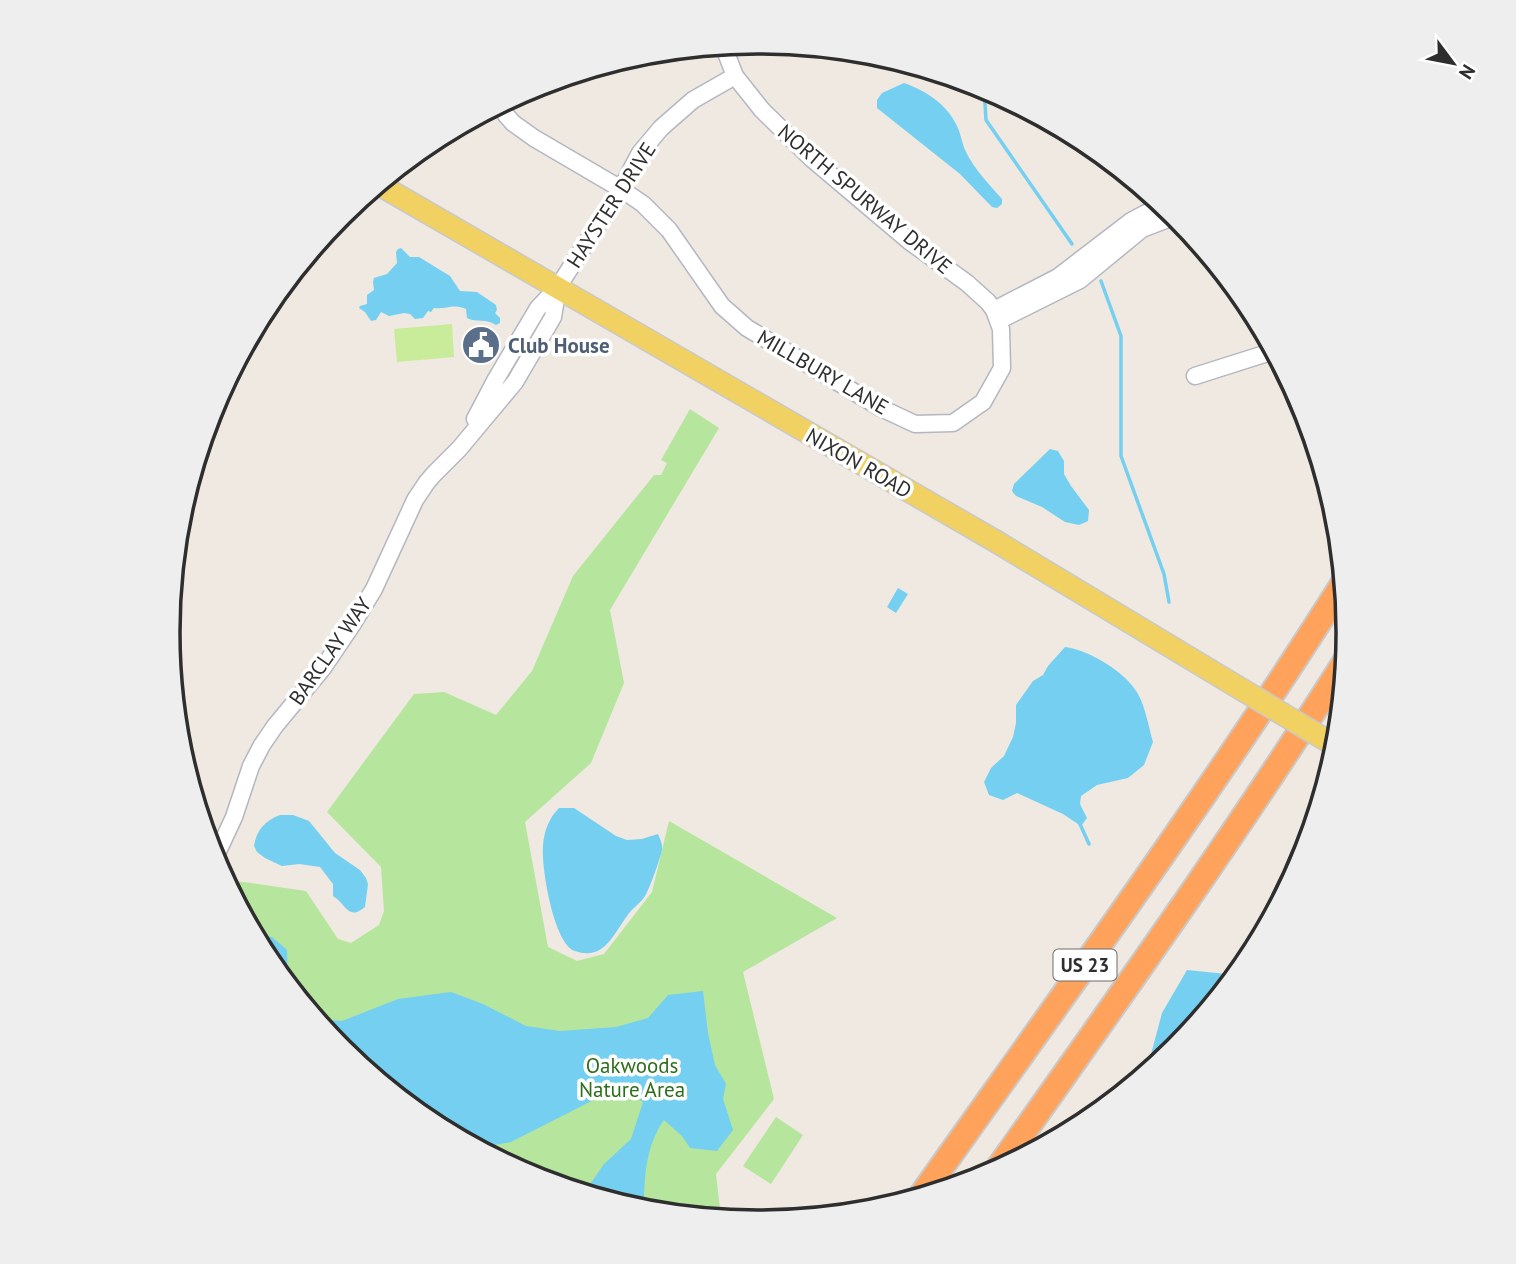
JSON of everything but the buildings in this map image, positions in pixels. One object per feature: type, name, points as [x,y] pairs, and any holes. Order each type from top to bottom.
[{"type":"highway","name":"US 23","points":[[929,1184],[1247,732],[1335,596]]},
{"type":"highway","name":"US 23","points":[[1010,1152],[1165,933],[1334,679]]},
{"type":"main road","name":"NIXON ROAD","points":[[387,189],[996,542],[1326,739]]},
{"type":"street","name":"NORTH SPURWAY DRIVE","points":[[727,55],[735,76],[762,110],[811,159],[909,241],[967,283],[988,302],[996,315]]},
{"type":"street","name":"HAYSTER DRIVE","points":[[558,287],[621,189],[640,153],[661,128],[693,100],[735,76]]},
{"type":"street","name":"MILLBURY LANE","points":[[505,113],[534,138],[643,204],[669,230],[722,306],[747,328],[881,408],[915,424],[953,423],[983,402],[1002,368],[1001,329],[996,315]]},
{"type":"street","points":[[996,315],[1060,283],[1080,280],[1142,229],[1161,218]]},
{"type":"street","name":"BARCLAY WAY","points":[[221,845],[234,817],[251,766],[262,745],[323,668],[352,625],[374,589],[415,500],[433,474],[459,449],[538,308],[558,287]]},
{"type":"street","points":[[1195,376],[1262,350]]},
{"type":"green space","points":[[452,324],[454,357],[397,362],[394,329]]},
{"type":"green space","name":"Oakwoods Nature Area","points":[[690,409],[719,428],[610,610],[624,683],[591,763],[525,822],[548,947],[577,961],[604,954],[652,892],[669,821],[837,918],[743,972],[774,1099],[716,1174],[720,1209],[645,1199],[572,1179],[502,1150],[437,1112],[377,1066],[349,1041],[324,1013],[278,953],[237,881],[306,891],[338,939],[351,943],[379,925],[384,911],[381,867],[327,812],[414,694],[444,692],[496,715],[532,671],[573,576],[654,475],[661,475],[667,463],[661,460]]},
{"type":"green space","points":[[776,1117],[803,1135],[771,1184],[743,1166]]},
{"type":"water","points":[[904,83],[928,94],[948,111],[969,158],[1002,199],[1002,204],[997,208],[992,207],[960,174],[877,108],[877,100],[882,93]]},
{"type":"water","points":[[401,248],[410,257],[419,257],[450,276],[460,291],[477,292],[496,305],[495,313],[500,318],[500,323],[496,325],[467,318],[466,309],[456,307],[434,308],[423,318],[415,319],[410,314],[389,316],[381,312],[376,320],[371,321],[359,308],[367,304],[367,295],[374,290],[374,278],[387,274],[397,263],[396,252]]},
{"type":"water","points":[[1050,449],[1058,451],[1064,461],[1064,474],[1089,510],[1088,521],[1079,525],[1065,522],[1042,507],[1016,496],[1012,491],[1014,484]]},
{"type":"water","points":[[898,588],[908,594],[896,613],[887,607]]},
{"type":"water","points":[[1065,647],[1106,663],[1125,678],[1143,705],[1153,742],[1144,765],[1128,778],[1097,785],[1081,796],[1080,804],[1087,818],[1081,826],[1063,814],[1017,793],[1003,800],[989,795],[984,782],[991,768],[1004,756],[1013,737],[1016,705],[1033,681],[1043,675]]},
{"type":"water","points":[[559,808],[574,808],[616,836],[627,840],[658,834],[662,844],[659,860],[645,896],[607,944],[593,952],[575,951],[568,946],[555,921],[550,904],[543,846],[548,825]]},
{"type":"water","points":[[280,815],[293,815],[309,821],[335,853],[360,870],[368,884],[365,907],[355,912],[348,910],[333,896],[333,884],[320,867],[299,864],[282,866],[257,852],[254,846],[260,830]]},
{"type":"water","points":[[268,937],[272,937],[287,950],[287,966]]},
{"type":"water","points":[[1187,970],[1223,974],[1192,1013],[1151,1056],[1162,1013]]},
{"type":"water","points":[[703,991],[708,1033],[715,1065],[726,1084],[723,1099],[733,1130],[717,1151],[690,1148],[682,1136],[664,1120],[649,1152],[644,1199],[590,1184],[604,1164],[631,1139],[643,1102],[619,1087],[511,1142],[493,1145],[406,1090],[349,1041],[330,1020],[342,1021],[398,999],[451,992],[483,1004],[526,1026],[560,1031],[616,1027],[648,1018],[668,995]]},
{"type":"waterway","points":[[985,101],[986,120],[1072,244]]},
{"type":"waterway","points":[[1101,281],[1121,336],[1121,456],[1164,574],[1169,602]]},
{"type":"waterway","points":[[1080,824],[1089,844]]},
{"type":"place","name":"Club House","points":[[481,345]]}]
